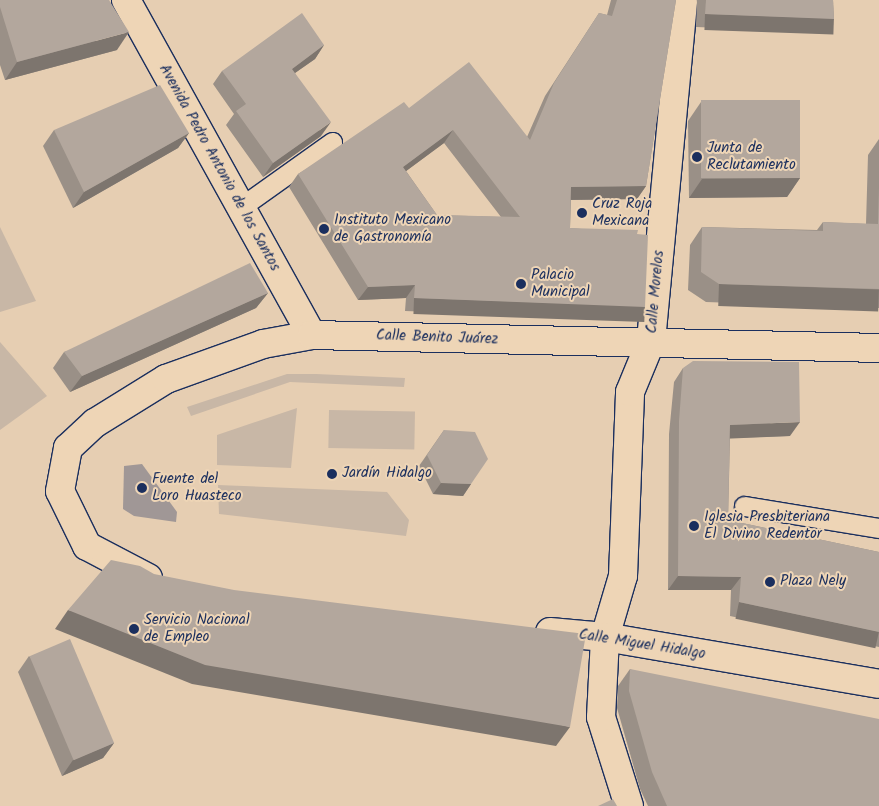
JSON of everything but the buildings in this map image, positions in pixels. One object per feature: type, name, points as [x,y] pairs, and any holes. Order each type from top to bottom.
[{"type":"street","name":"Avenida Pedro Antonio de los Santos","points":[[126,0],[312,335]]},
{"type":"street","name":"Calle Morelos","points":[[629,806],[601,717],[605,637],[623,576],[630,392],[652,341],[683,0]]},
{"type":"street","name":"Calle Benito Juárez","points":[[171,582],[144,577],[87,546],[60,491],[68,448],[95,423],[158,384],[264,344],[312,335],[652,341],[879,348]]},
{"type":"street","name":"Calle Miguel Hidalgo","points":[[528,630],[605,637],[879,684]]},
{"type":"lane","points":[[241,207],[332,142]]},
{"type":"lane","points":[[744,506],[879,528]]},
{"type":"shaded area","points":[[0,227],[36,301],[0,312]]},
{"type":"shaded area","points":[[0,342],[47,396],[0,430]]},
{"type":"shaded area","points":[[287,374],[405,378],[404,387],[290,382],[191,416],[187,407]]},
{"type":"shaded area","points":[[297,408],[291,468],[217,465],[217,435]]},
{"type":"shaded area","points":[[329,410],[415,412],[414,449],[328,448]]},
{"type":"shaded area","name":"Fuente del Loro Huasteco","points":[[142,464],[177,512],[176,522],[134,516],[123,509],[124,466]]},
{"type":"shaded area","points":[[218,485],[387,492],[409,520],[406,536],[219,514]]},
{"type":"place","name":"Junta de Reclutamiento","points":[[697,157]]},
{"type":"place","name":"Cruz Roja Mexicana","points":[[582,213]]},
{"type":"place","name":"Instituto Mexicano de Gastronomía","points":[[324,229]]},
{"type":"place","name":"Palacio Municipal","points":[[521,284]]},
{"type":"place","name":"Jardín Hidalgo","points":[[332,474]]},
{"type":"place","name":"Fuente del Loro Huasteco","points":[[142,488]]},
{"type":"place","name":"Iglesia Presbiteriana El Divino Redentor","points":[[694,526]]},
{"type":"place","name":"Plaza Nely","points":[[770,582]]},
{"type":"place","name":"Servicio Nacional de Empleo","points":[[134,629]]}]
